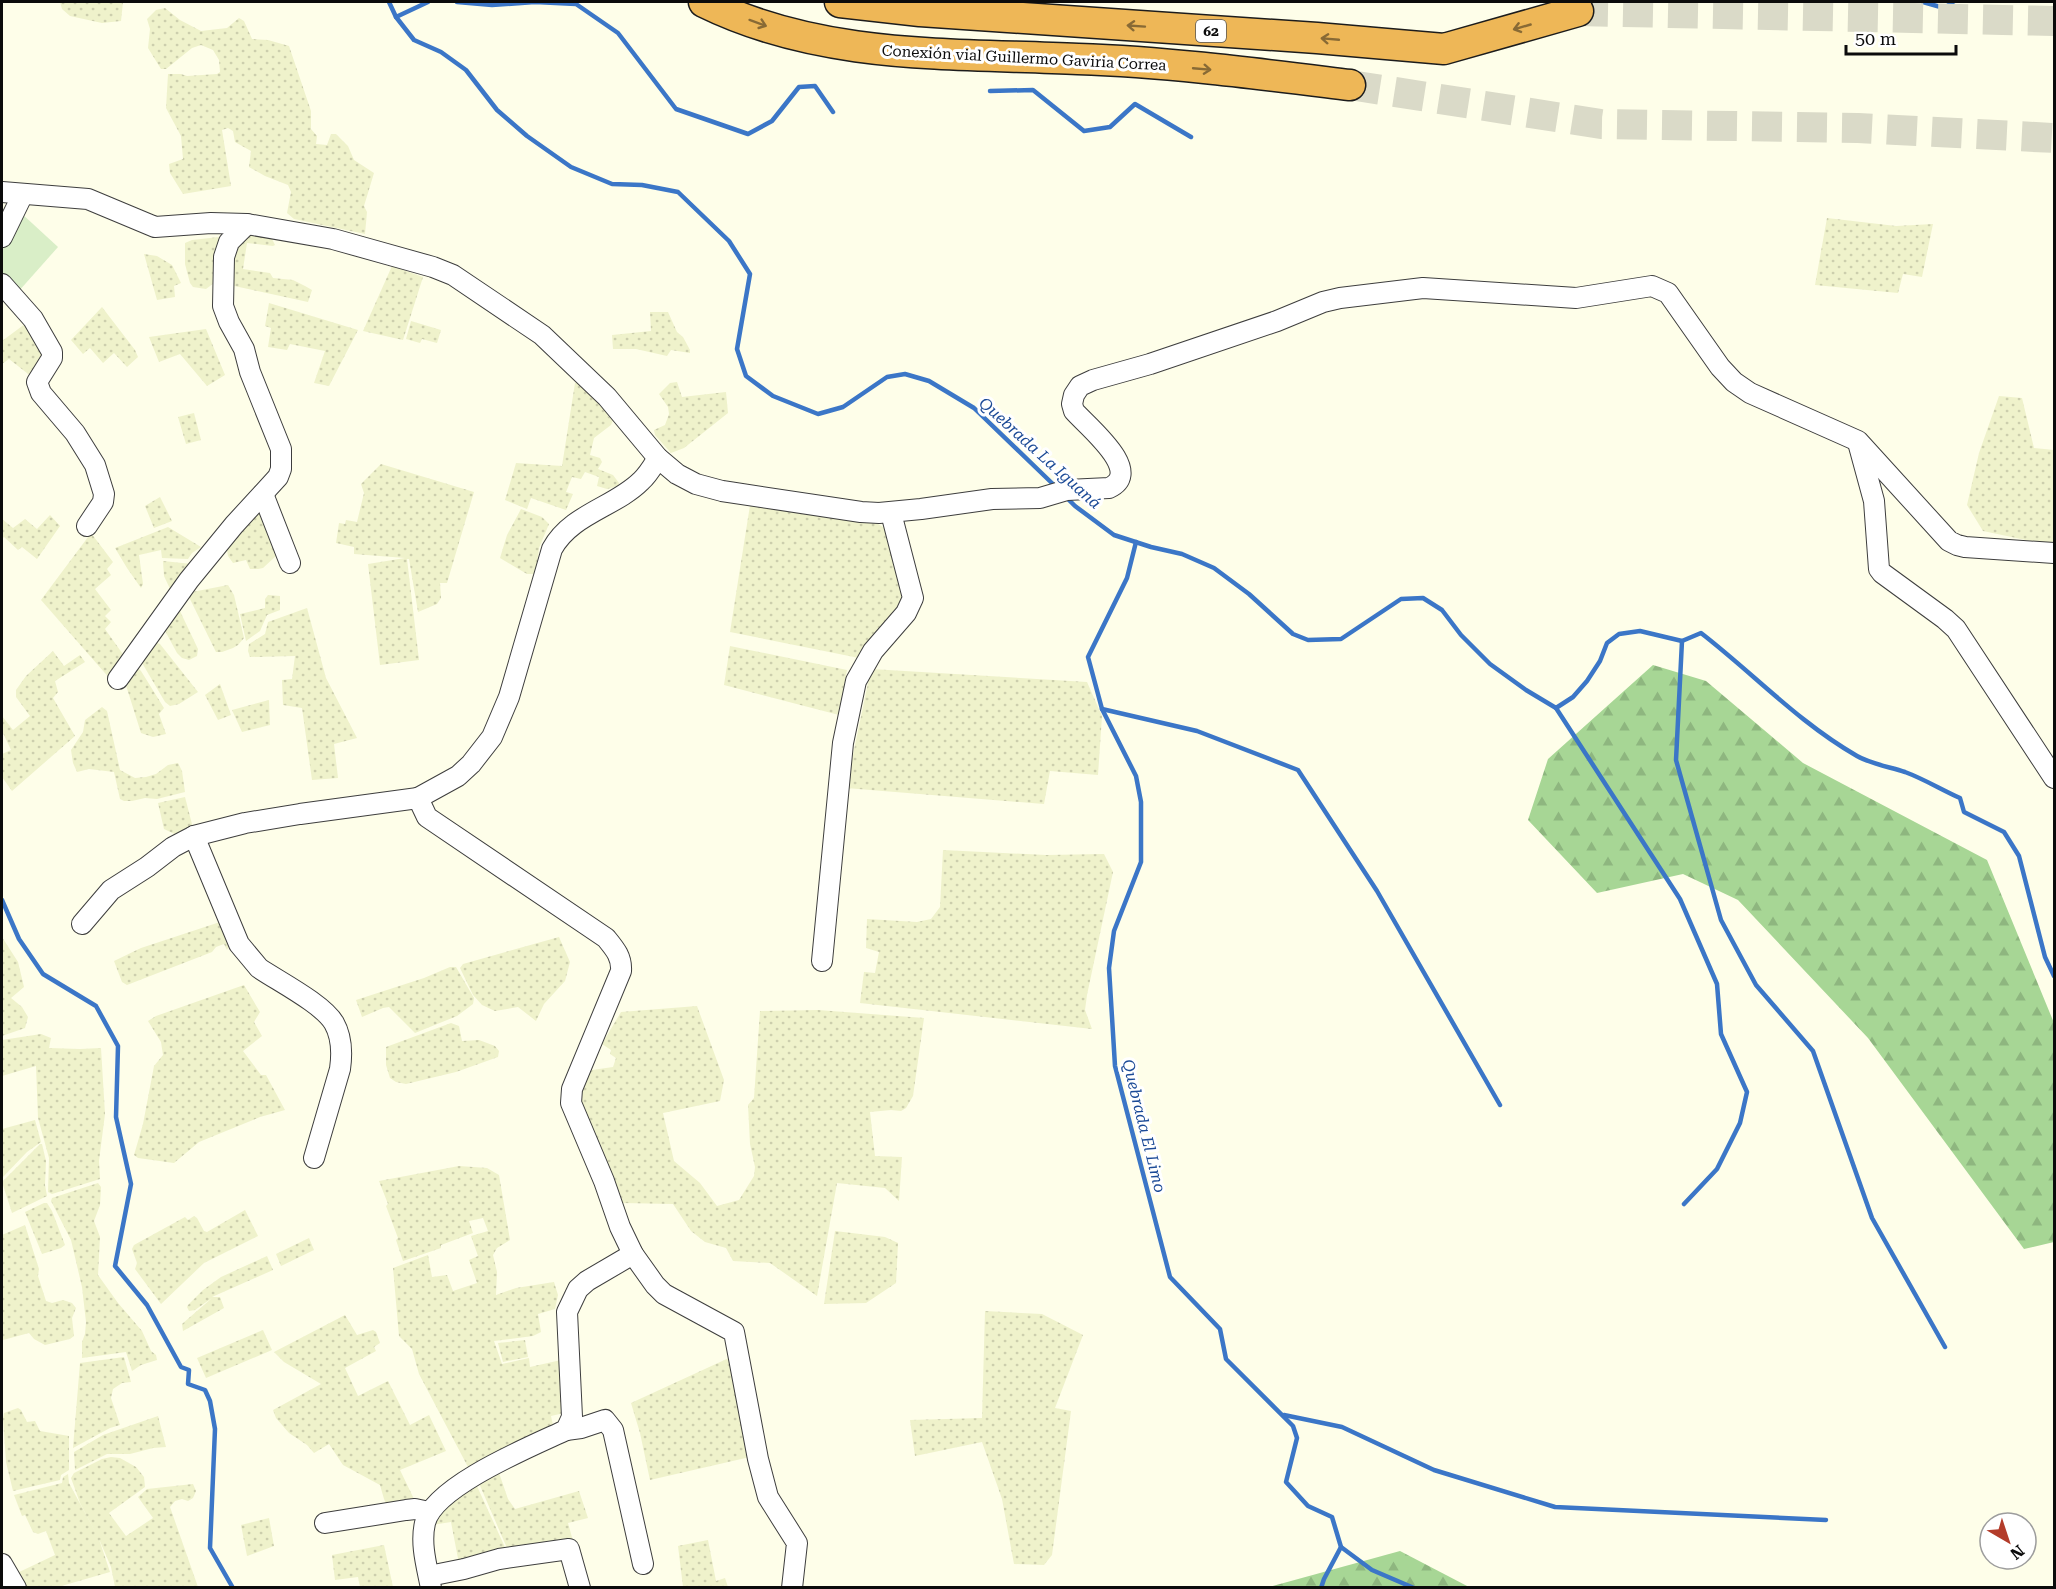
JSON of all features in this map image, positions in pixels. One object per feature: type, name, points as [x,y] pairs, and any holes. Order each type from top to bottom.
[{"type":"highway","name":"Conexión vial Guillermo Gaviria Correa","points":[[704,2],[775,29],[843,46],[908,53],[1081,59],[1253,73],[1350,85]]},
{"type":"highway","name":"62","points":[[840,2],[920,11],[1305,37],[1444,49],[1578,11]]},
{"type":"street","points":[[2,192],[88,199],[154,227],[211,223],[247,224],[333,238],[433,267],[453,275],[542,334],[607,397],[658,458],[687,480],[722,491],[861,512],[891,513],[992,499],[1109,488],[1117,483],[1122,472],[1117,458],[1074,411],[1072,404],[1074,395],[1080,386],[1277,321],[1323,302],[1423,288],[1576,298],[1652,286],[1668,293],[1720,367],[1734,382],[1749,393],[1858,441],[1949,541],[1965,547],[2055,553]]},
{"type":"street","points":[[2,237],[23,194]]},
{"type":"street","points":[[118,679],[189,580],[278,477],[281,469],[281,449],[250,372],[244,349],[223,306],[224,257],[229,242],[247,224]]},
{"type":"street","points":[[2,284],[33,319],[52,352],[52,358],[37,382],[41,393],[75,433],[95,465],[104,494],[103,502],[87,526]]},
{"type":"street","points":[[1858,441],[1874,501],[1879,569],[1956,629],[2055,778]]},
{"type":"street","points":[[82,924],[111,890],[173,847],[194,836],[300,814],[418,798],[458,776],[471,764],[492,737],[509,697],[556,542],[570,527],[641,482],[658,458]]},
{"type":"street","points":[[263,494],[290,563]]},
{"type":"street","points":[[822,961],[843,743],[856,681],[873,651],[906,613],[913,598],[891,513]]},
{"type":"street","points":[[418,798],[427,818],[606,938],[619,956],[622,963],[621,971],[572,1089],[570,1099],[604,1181],[620,1227],[633,1254],[664,1294],[734,1332],[758,1459],[768,1497],[797,1543],[792,1587]]},
{"type":"street","points":[[194,836],[239,944],[250,960],[259,969],[323,1010],[335,1024],[342,1054],[340,1069],[314,1158]]},
{"type":"street","points":[[566,1430],[572,1417],[567,1312],[578,1289],[587,1281],[633,1254]]},
{"type":"street","points":[[580,1587],[569,1549],[499,1559],[430,1582],[423,1539],[429,1512],[443,1497],[466,1480],[521,1451],[566,1430],[605,1420],[613,1430],[643,1564]]},
{"type":"street","points":[[325,1523],[393,1511],[415,1509],[429,1512]]},
{"type":"street","points":[[2,1564],[16,1587]]},
{"type":"green space","points":[[60,2],[123,2],[121,21],[102,23],[70,16],[62,9]]},
{"type":"green space","points":[[165,8],[180,20],[201,31],[227,28],[239,18],[244,21],[252,39],[268,40],[289,46],[311,111],[311,129],[317,136],[316,144],[327,145],[331,134],[336,134],[348,146],[354,160],[374,173],[364,206],[367,212],[365,234],[294,219],[287,213],[291,192],[288,185],[249,167],[251,151],[235,142],[233,131],[228,128],[222,130],[231,186],[183,194],[170,173],[169,164],[183,159],[181,136],[166,108],[168,74],[187,76],[217,74],[220,72],[219,60],[213,50],[201,45],[192,48],[166,69],[161,69],[148,48],[150,29],[147,19],[156,10]]},
{"type":"green space","points":[[21,213],[58,247],[18,292],[2,277],[2,251]]},
{"type":"green space","points":[[1827,218],[1896,226],[1933,224],[1922,277],[1903,274],[1898,293],[1815,285]]},
{"type":"green space","points":[[247,232],[271,237],[275,245],[247,243],[243,269],[270,273],[273,278],[293,280],[305,286],[312,290],[308,302],[230,285],[229,257]]},
{"type":"green space","points":[[219,237],[214,283],[206,289],[193,287],[185,264],[185,243]]},
{"type":"green space","points":[[144,254],[157,256],[172,265],[181,283],[174,286],[175,297],[157,300]]},
{"type":"green space","points":[[392,266],[423,277],[403,340],[363,331]]},
{"type":"green space","points":[[269,303],[358,330],[329,386],[314,383],[325,351],[290,344],[287,350],[268,347],[271,328],[265,326]]},
{"type":"green space","points":[[102,307],[138,357],[127,367],[114,353],[103,363],[90,348],[83,354],[71,340]]},
{"type":"green space","points":[[650,312],[668,312],[690,353],[671,350],[667,356],[636,349],[613,349],[612,335],[651,331]]},
{"type":"green space","points":[[29,321],[45,355],[32,377],[9,359],[2,364],[2,341]]},
{"type":"green space","points":[[411,321],[441,330],[437,343],[422,339],[420,343],[406,339]]},
{"type":"green space","points":[[206,329],[225,375],[207,386],[180,354],[159,362],[149,337]]},
{"type":"green space","points":[[581,382],[607,408],[608,416],[613,420],[611,425],[594,438],[590,455],[600,458],[602,462],[598,469],[613,475],[619,483],[618,486],[607,489],[597,486],[599,477],[585,472],[581,479],[572,477],[566,492],[573,494],[566,510],[531,498],[527,509],[505,500],[516,463],[562,466],[575,383]]},
{"type":"green space","points":[[677,382],[682,397],[726,392],[728,413],[684,448],[671,453],[655,435],[654,430],[665,425],[669,414],[668,407],[659,394],[670,383]]},
{"type":"green space","points":[[1999,396],[2022,398],[2034,448],[2054,450],[2054,546],[1983,531],[1967,505],[1979,453]]},
{"type":"green space","points":[[194,413],[201,440],[186,444],[178,417]]},
{"type":"green space","points":[[381,464],[474,492],[447,583],[440,583],[441,598],[437,604],[418,612],[409,559],[407,559],[419,660],[380,665],[368,564],[405,558],[354,554],[354,547],[336,543],[339,523],[345,524],[346,520],[357,522],[364,493],[361,484]]},
{"type":"green space","points":[[160,497],[172,521],[154,528],[145,506]]},
{"type":"green space","points":[[751,499],[875,522],[886,529],[904,600],[859,658],[730,632]]},
{"type":"green space","points":[[258,506],[277,555],[263,568],[250,569],[246,560],[233,563],[228,556],[226,545]]},
{"type":"green space","points":[[521,509],[542,517],[549,524],[539,548],[536,574],[527,574],[500,558],[507,535]]},
{"type":"green space","points":[[50,515],[60,526],[37,559],[22,547],[18,550],[4,537],[2,539],[2,519],[13,528],[25,519],[37,529]]},
{"type":"green space","points":[[168,527],[201,547],[188,559],[162,558],[161,550],[139,555],[143,584],[141,588],[115,548]]},
{"type":"green space","points":[[91,533],[113,562],[107,569],[111,575],[95,589],[111,610],[105,616],[111,622],[105,629],[127,660],[111,680],[41,600]]},
{"type":"green space","points":[[163,561],[192,564],[171,591],[164,576]]},
{"type":"green space","points":[[228,585],[234,595],[244,638],[233,648],[216,652],[187,593]]},
{"type":"green space","points":[[268,595],[280,596],[280,610],[267,615],[260,631],[246,641],[240,614],[265,608],[265,599]]},
{"type":"green space","points":[[307,608],[326,678],[357,738],[334,744],[338,778],[312,780],[302,708],[283,705],[282,680],[292,679],[295,656],[250,657],[248,651],[249,644],[265,634],[268,622]]},
{"type":"green space","points":[[179,609],[198,649],[197,656],[189,660],[177,653],[163,627]]},
{"type":"green space","points":[[151,641],[160,644],[198,692],[179,704],[170,706],[165,702],[138,656]]},
{"type":"green space","points":[[730,646],[847,670],[839,715],[724,685]]},
{"type":"green space","points":[[53,651],[64,666],[80,655],[85,662],[55,681],[58,692],[53,698],[75,736],[12,791],[2,777],[2,754],[11,750],[2,731],[2,716],[13,730],[30,716],[16,697],[16,690],[26,676]]},
{"type":"green space","points":[[1653,665],[1706,681],[1803,763],[1987,860],[2054,1023],[2054,1242],[2024,1249],[1868,1038],[1738,900],[1683,874],[1597,893],[1528,820],[1548,759]]},
{"type":"green space","points":[[135,666],[141,671],[164,708],[159,714],[166,734],[153,737],[141,733],[124,679]]},
{"type":"green space","points":[[871,669],[1087,682],[1102,716],[1098,775],[1050,771],[1044,804],[846,788]]},
{"type":"green space","points":[[220,684],[231,715],[218,720],[205,695]]},
{"type":"green space","points":[[269,700],[270,725],[242,732],[232,710]]},
{"type":"green space","points":[[102,707],[107,711],[120,770],[135,778],[146,777],[156,774],[168,765],[178,763],[182,771],[185,792],[157,799],[124,801],[120,799],[114,772],[89,769],[77,772],[71,750],[83,732],[85,720]]},
{"type":"green space","points":[[185,797],[194,832],[181,837],[164,829],[158,803]]},
{"type":"green space","points":[[943,850],[1046,855],[1104,854],[1113,872],[1087,995],[1085,1010],[1092,1029],[860,1003],[864,972],[875,973],[879,952],[866,948],[867,919],[917,922],[931,919],[940,907]]},
{"type":"green space","points":[[223,921],[232,941],[227,950],[224,944],[216,947],[212,952],[127,985],[122,982],[114,961],[141,948]]},
{"type":"green space","points":[[2,937],[18,962],[24,987],[11,998],[22,1007],[28,1017],[25,1028],[2,1036]]},
{"type":"green space","points":[[559,937],[570,962],[565,981],[544,1004],[536,1021],[518,1007],[495,1011],[482,1005],[473,995],[460,968],[463,964]]},
{"type":"green space","points":[[450,967],[456,967],[474,998],[473,1004],[457,1016],[415,1033],[389,1007],[362,1017],[356,1000]]},
{"type":"green space","points":[[244,985],[260,1012],[254,1022],[262,1036],[243,1051],[261,1075],[266,1075],[285,1110],[260,1117],[199,1142],[174,1163],[138,1158],[134,1155],[143,1124],[154,1066],[163,1055],[161,1042],[148,1021],[156,1016]]},
{"type":"green space","points":[[697,1006],[724,1080],[720,1101],[663,1113],[674,1161],[700,1183],[717,1206],[739,1200],[754,1176],[748,1105],[754,1098],[760,1011],[818,1010],[924,1018],[913,1096],[906,1108],[901,1111],[870,1112],[875,1156],[902,1157],[899,1201],[885,1188],[837,1183],[817,1296],[770,1263],[733,1261],[726,1248],[705,1242],[691,1231],[673,1204],[622,1203],[595,1146],[576,1089],[592,1070],[613,1067],[616,1058],[610,1054],[611,1050],[602,1044],[621,1012]]},
{"type":"green space","points":[[451,1023],[459,1026],[462,1041],[479,1040],[495,1046],[499,1051],[498,1057],[456,1072],[406,1084],[390,1078],[386,1065],[386,1047]]},
{"type":"green space","points":[[41,1034],[51,1038],[49,1048],[101,1048],[105,1114],[99,1161],[100,1179],[52,1194],[48,1192],[49,1158],[38,1118],[36,1066],[2,1076],[2,1040]]},
{"type":"green space","points":[[35,1120],[41,1142],[27,1152],[2,1178],[2,1129]]},
{"type":"green space","points":[[42,1144],[46,1161],[47,1196],[12,1213],[2,1182]]},
{"type":"green space","points":[[459,1166],[487,1168],[499,1175],[510,1240],[497,1248],[493,1255],[497,1272],[496,1295],[516,1288],[554,1282],[558,1295],[555,1309],[538,1314],[541,1332],[533,1336],[494,1341],[502,1364],[529,1358],[530,1367],[561,1360],[564,1413],[551,1416],[554,1430],[471,1469],[419,1374],[412,1349],[399,1336],[393,1268],[428,1255],[432,1277],[447,1275],[453,1291],[477,1283],[469,1260],[478,1256],[471,1236],[488,1231],[483,1218],[469,1221],[473,1233],[441,1245],[441,1248],[403,1261],[396,1240],[398,1238],[386,1206],[388,1204],[379,1181]]},
{"type":"green space","points":[[98,1183],[101,1187],[100,1205],[94,1221],[100,1237],[98,1275],[142,1331],[157,1360],[141,1365],[132,1371],[126,1352],[82,1358],[86,1322],[82,1287],[71,1240],[51,1201],[52,1198]]},
{"type":"green space","points":[[47,1203],[52,1211],[65,1245],[42,1254],[25,1212]]},
{"type":"green space","points":[[245,1210],[258,1236],[204,1263],[161,1304],[135,1269],[137,1263],[132,1249],[134,1245],[185,1217],[188,1220],[194,1216],[197,1218],[204,1231],[207,1232]]},
{"type":"green space","points":[[25,1225],[46,1301],[52,1303],[63,1300],[72,1303],[76,1308],[72,1318],[74,1336],[70,1339],[45,1345],[29,1333],[3,1340],[2,1235]]},
{"type":"green space","points":[[835,1231],[885,1237],[898,1243],[896,1283],[866,1303],[824,1304]]},
{"type":"green space","points":[[309,1238],[314,1250],[281,1266],[276,1254]]},
{"type":"green space","points":[[267,1256],[273,1270],[212,1297],[220,1297],[224,1308],[183,1331],[182,1324],[212,1298],[195,1310],[189,1311],[188,1305],[203,1290],[221,1277]]},
{"type":"green space","points":[[985,1311],[1042,1314],[1083,1335],[1055,1408],[1071,1411],[1052,1555],[1044,1565],[1014,1564],[1002,1499],[982,1442],[915,1456],[910,1420],[982,1418]]},
{"type":"green space","points":[[345,1315],[357,1335],[373,1330],[380,1343],[374,1347],[376,1351],[345,1368],[358,1396],[388,1381],[410,1425],[429,1415],[446,1451],[400,1470],[414,1499],[413,1503],[388,1508],[380,1485],[343,1465],[329,1444],[314,1453],[307,1445],[289,1433],[276,1418],[273,1410],[321,1384],[284,1362],[274,1352]]},
{"type":"green space","points":[[263,1330],[272,1350],[206,1378],[197,1358]]},
{"type":"green space","points":[[525,1340],[528,1357],[503,1362],[498,1343]]},
{"type":"green space","points":[[124,1357],[131,1382],[122,1383],[113,1389],[111,1398],[120,1425],[73,1448],[80,1363]]},
{"type":"green space","points":[[731,1357],[750,1457],[650,1480],[631,1403]]},
{"type":"green space","points":[[18,1408],[27,1422],[35,1421],[40,1431],[69,1436],[69,1470],[61,1475],[60,1480],[13,1491],[6,1462],[3,1419],[4,1413]]},
{"type":"green space","points":[[158,1416],[166,1447],[130,1454],[107,1454],[75,1470],[74,1452],[103,1435]]},
{"type":"green space","points":[[111,1457],[120,1458],[136,1467],[144,1477],[145,1487],[109,1513],[126,1536],[153,1518],[138,1497],[147,1489],[193,1484],[196,1491],[193,1498],[188,1501],[182,1499],[175,1501],[170,1507],[198,1587],[115,1587],[111,1567],[99,1539],[110,1572],[58,1587],[22,1587],[15,1574],[55,1555],[46,1531],[38,1534],[33,1532],[25,1515],[22,1516],[14,1495],[62,1483],[63,1477],[68,1474],[69,1483],[98,1537],[80,1503],[71,1478],[74,1473]]},
{"type":"green space","points":[[498,1470],[508,1499],[515,1509],[579,1491],[588,1518],[568,1523],[573,1541],[510,1555],[478,1481]]},
{"type":"green space","points":[[476,1484],[509,1556],[460,1569],[451,1522],[432,1525],[438,1511]]},
{"type":"green space","points":[[269,1518],[274,1546],[247,1556],[241,1525]]},
{"type":"green space","points":[[708,1540],[716,1581],[725,1578],[728,1587],[683,1587],[678,1546]]},
{"type":"green space","points":[[384,1545],[393,1587],[360,1587],[358,1577],[335,1580],[332,1555]]},
{"type":"green space","points":[[1400,1551],[1469,1587],[1269,1587]]},
{"type":"waterway","name":"Quebrada La Iguaná","points":[[389,2],[396,17],[414,40],[441,52],[466,70],[497,110],[527,136],[571,167],[612,184],[642,185],[678,192],[729,241],[750,274],[737,349],[746,376],[773,396],[818,414],[843,407],[887,377],[905,374],[929,381],[974,408],[1057,488]]},
{"type":"waterway","points":[[396,17],[428,2]]},
{"type":"waterway","points":[[457,2],[492,5],[535,2],[576,4],[618,33],[676,109],[748,134],[772,121],[799,87],[815,86],[833,112]]},
{"type":"waterway","points":[[1923,2],[1944,8],[1953,2]]},
{"type":"waterway","points":[[990,91],[1033,90],[1084,131],[1110,127],[1135,104],[1191,137]]},
{"type":"waterway","name":"Quebrada La Iguaná","points":[[1065,496],[1114,535],[1182,554],[1214,568],[1249,594],[1293,634],[1308,640],[1341,639],[1401,599],[1423,598],[1442,610],[1461,635],[1490,664],[1556,708],[1573,697],[1587,681],[1600,661],[1607,643],[1619,634],[1640,631],[1682,641],[1701,633],[1796,713],[1836,743],[1862,759],[1912,775],[1960,798],[1964,812],[2004,832],[2019,856],[2045,957],[2054,976]]},
{"type":"waterway","name":"Quebrada El Limo","points":[[1136,542],[1127,578],[1088,657],[1102,709],[1136,776],[1141,802],[1141,862],[1114,931],[1109,968],[1115,1066],[1170,1277],[1220,1329],[1226,1359],[1293,1426],[1297,1438],[1286,1482],[1308,1506],[1332,1517],[1341,1547],[1321,1588]]},
{"type":"waterway","points":[[1682,641],[1676,760],[1721,920],[1756,985],[1813,1051],[1872,1218],[1945,1347]]},
{"type":"waterway","points":[[1556,708],[1680,899],[1717,984],[1721,1034],[1747,1092],[1740,1123],[1717,1169],[1684,1204]]},
{"type":"waterway","points":[[1102,709],[1197,731],[1298,770],[1377,891],[1500,1105]]},
{"type":"waterway","points":[[2,900],[19,939],[43,974],[96,1006],[118,1046],[116,1117],[131,1184],[115,1266],[147,1305],[181,1367],[189,1370],[188,1384],[205,1390],[210,1401],[215,1429],[210,1548],[233,1588]]},
{"type":"waterway","points":[[1284,1415],[1342,1427],[1434,1470],[1555,1507],[1826,1520]]},
{"type":"waterway","points":[[1341,1547],[1372,1570],[1414,1588]]},
{"type":"tunnel","points":[[1578,11],[2054,21]]},
{"type":"tunnel","points":[[1350,85],[1601,124],[1858,128],[2054,138]]}]
